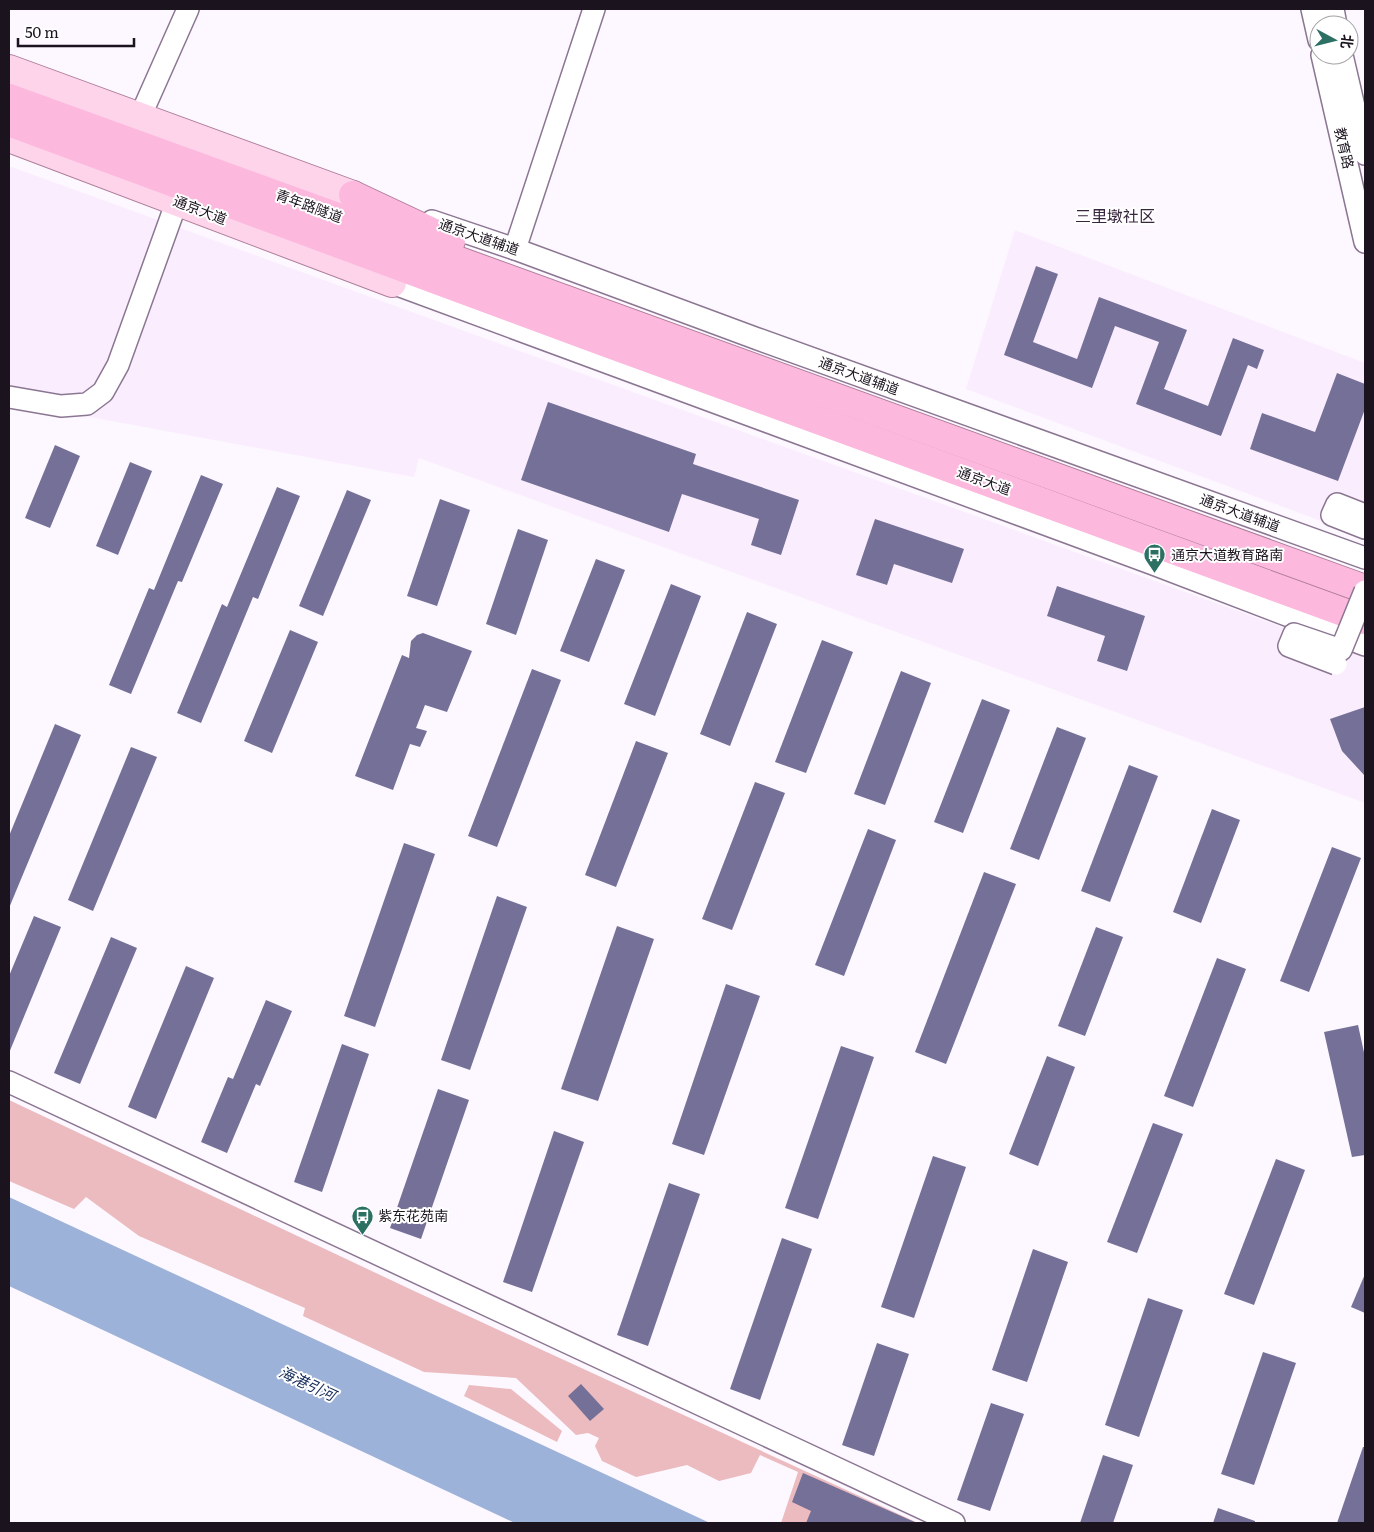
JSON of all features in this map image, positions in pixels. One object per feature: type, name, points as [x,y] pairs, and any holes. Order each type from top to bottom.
[{"type":"highway","name":"青年路隧道","points":[[9,98],[609,314]]},
{"type":"highway","name":"青年路隧道","points":[[9,122],[604,342]]},
{"type":"highway","points":[[353,195],[609,314]]},
{"type":"highway","points":[[392,283],[604,342]]},
{"type":"highway","name":"通京大道","points":[[609,314],[1365,590]]},
{"type":"highway","name":"通京大道","points":[[604,342],[1365,620]]},
{"type":"main road","points":[[9,70],[353,195]]},
{"type":"main road","name":"通京大道","points":[[9,138],[392,283]]},
{"type":"street","points":[[140,117],[188,9]]},
{"type":"street","points":[[515,249],[594,9]]},
{"type":"street","name":"教育路","points":[[1324,65],[1365,242]]},
{"type":"street","name":"教育路","points":[[1344,65],[1365,154]]},
{"type":"street","name":"通京大道辅道","points":[[353,195],[515,249],[764,342],[1365,558]]},
{"type":"street","points":[[9,397],[61,406],[87,404],[103,392],[118,365],[177,201]]},
{"type":"street","points":[[392,283],[1144,561],[1365,645]]},
{"type":"street","points":[[1365,515],[1337,504],[1332,515],[1365,528]]},
{"type":"street","points":[[1336,664],[1290,646],[1294,634],[1341,650],[1365,590]]},
{"type":"street","points":[[9,1082],[954,1523]]},
{"type":"shaded area","points":[[9,166],[1365,657],[1365,803],[419,458],[414,477],[9,402]]},
{"type":"shaded area","points":[[1015,230],[1365,363],[1365,533],[1356,534],[966,389]]},
{"type":"shaded area","points":[[9,1100],[412,1290],[918,1523],[781,1523],[798,1472],[760,1455],[751,1473],[719,1481],[687,1465],[636,1477],[602,1461],[595,1446],[599,1438],[588,1433],[576,1435],[516,1378],[424,1372],[303,1316],[305,1308],[139,1236],[86,1197],[74,1209],[9,1181]]},
{"type":"shaded area","points":[[469,1385],[511,1389],[562,1431],[557,1442],[464,1396]]},
{"type":"water","name":"海港引河","points":[[9,1197],[710,1523],[515,1523],[9,1286]]},
{"type":"building","points":[[1036,266],[1058,274],[1033,342],[1077,359],[1099,297],[1187,330],[1164,389],[1208,406],[1233,338],[1264,350],[1257,369],[1248,365],[1221,436],[1136,404],[1159,342],[1115,326],[1092,388],[1004,355]]},
{"type":"building","points":[[1337,373],[1365,384],[1365,409],[1338,481],[1250,449],[1262,413],[1315,432]]},
{"type":"building","points":[[548,402],[696,454],[693,464],[799,500],[781,555],[751,545],[759,519],[682,494],[669,532],[521,480]]},
{"type":"building","points":[[55,445],[80,456],[50,528],[25,518]]},
{"type":"building","points":[[130,462],[152,471],[118,555],[96,546]]},
{"type":"building","points":[[201,475],[223,484],[182,582],[178,581],[131,694],[109,685],[149,588],[154,590]]},
{"type":"building","points":[[277,487],[300,496],[258,599],[253,597],[201,723],[177,713],[222,604],[227,607]]},
{"type":"building","points":[[347,490],[371,500],[323,616],[299,606]]},
{"type":"building","points":[[440,499],[470,510],[437,606],[407,596]]},
{"type":"building","points":[[875,519],[964,549],[952,583],[894,564],[887,585],[856,575]]},
{"type":"building","points":[[518,529],[548,540],[516,635],[486,624]]},
{"type":"building","points":[[596,559],[625,570],[589,662],[560,651]]},
{"type":"building","points":[[671,584],[701,596],[655,716],[624,704]]},
{"type":"building","points":[[1057,586],[1145,616],[1127,671],[1097,661],[1105,636],[1047,616]]},
{"type":"building","points":[[747,612],[777,624],[730,746],[700,734]]},
{"type":"building","points":[[290,630],[318,642],[272,753],[244,741]]},
{"type":"building","points":[[423,633],[472,651],[447,712],[425,705],[416,728],[427,731],[420,747],[410,744],[393,790],[355,776],[402,655],[409,658],[411,641],[417,635]]},
{"type":"building","points":[[822,640],[853,652],[806,773],[775,762]]},
{"type":"building","points":[[532,669],[561,680],[497,847],[468,836]]},
{"type":"building","points":[[901,671],[931,683],[885,805],[854,794]]},
{"type":"building","points":[[982,699],[1010,710],[963,833],[934,822]]},
{"type":"building","points":[[1365,707],[1365,776],[1342,751],[1330,719]]},
{"type":"building","points":[[55,724],[81,735],[9,908],[9,836]]},
{"type":"building","points":[[1057,727],[1086,738],[1039,860],[1010,849]]},
{"type":"building","points":[[636,741],[668,753],[616,887],[585,875]]},
{"type":"building","points":[[131,747],[157,757],[93,911],[68,900]]},
{"type":"building","points":[[1129,765],[1158,776],[1110,902],[1081,891]]},
{"type":"building","points":[[755,782],[785,793],[732,930],[702,919]]},
{"type":"building","points":[[1212,809],[1240,820],[1201,923],[1173,912]]},
{"type":"building","points":[[868,829],[896,840],[844,976],[815,965]]},
{"type":"building","points":[[404,843],[435,854],[375,1027],[344,1016]]},
{"type":"building","points":[[1332,847],[1361,858],[1309,992],[1280,981]]},
{"type":"building","points":[[984,872],[1016,884],[946,1064],[915,1052]]},
{"type":"building","points":[[497,896],[527,907],[470,1070],[441,1060]]},
{"type":"building","points":[[34,916],[61,927],[9,1053],[9,976]]},
{"type":"building","points":[[617,926],[654,939],[598,1101],[561,1089]]},
{"type":"building","points":[[1096,927],[1123,937],[1085,1036],[1058,1026]]},
{"type":"building","points":[[111,937],[137,948],[80,1084],[54,1073]]},
{"type":"building","points":[[1217,958],[1246,969],[1193,1107],[1164,1096]]},
{"type":"building","points":[[186,966],[214,978],[156,1119],[128,1107]]},
{"type":"building","points":[[726,984],[760,996],[704,1155],[672,1144]]},
{"type":"building","points":[[266,1000],[292,1011],[260,1086],[256,1084],[227,1153],[201,1142],[228,1077],[233,1079]]},
{"type":"building","points":[[1358,1025],[1365,1057],[1365,1155],[1352,1157],[1324,1032]]},
{"type":"building","points":[[342,1044],[369,1054],[322,1192],[294,1182]]},
{"type":"building","points":[[841,1046],[874,1057],[818,1219],[785,1208]]},
{"type":"building","points":[[1047,1056],[1075,1067],[1038,1166],[1009,1154]]},
{"type":"building","points":[[438,1089],[469,1100],[421,1239],[390,1228]]},
{"type":"building","points":[[1153,1123],[1183,1134],[1137,1253],[1107,1242]]},
{"type":"building","points":[[554,1131],[584,1142],[532,1292],[503,1282]]},
{"type":"building","points":[[933,1156],[966,1167],[914,1318],[881,1307]]},
{"type":"building","points":[[1276,1159],[1305,1170],[1254,1305],[1224,1294]]},
{"type":"building","points":[[669,1183],[700,1194],[648,1346],[617,1335]]},
{"type":"building","points":[[782,1238],[812,1249],[760,1400],[730,1389]]},
{"type":"building","points":[[1033,1249],[1068,1262],[1027,1382],[992,1370]]},
{"type":"building","points":[[1365,1274],[1365,1313],[1351,1307]]},
{"type":"building","points":[[1148,1298],[1183,1310],[1139,1437],[1105,1425]]},
{"type":"building","points":[[877,1343],[909,1354],[874,1456],[842,1445]]},
{"type":"building","points":[[1263,1352],[1296,1363],[1254,1485],[1221,1474]]},
{"type":"building","points":[[581,1384],[604,1409],[590,1421],[568,1396]]},
{"type":"building","points":[[991,1403],[1024,1414],[990,1511],[957,1500]]},
{"type":"building","points":[[1363,1447],[1365,1447],[1365,1523],[1337,1523]]},
{"type":"building","points":[[1103,1455],[1133,1465],[1113,1523],[1080,1523]]},
{"type":"building","points":[[803,1473],[917,1523],[806,1523],[811,1511],[792,1502]]},
{"type":"building","points":[[1218,1508],[1255,1521],[1255,1523],[1213,1523]]},
{"type":"place","name":"通京大道教育路南","points":[[1155,574]]},
{"type":"place","name":"紫东花苑南","points":[[362,1235]]},
{"type":"district","name":"三里墩社区","points":[[1115,216]]}]
